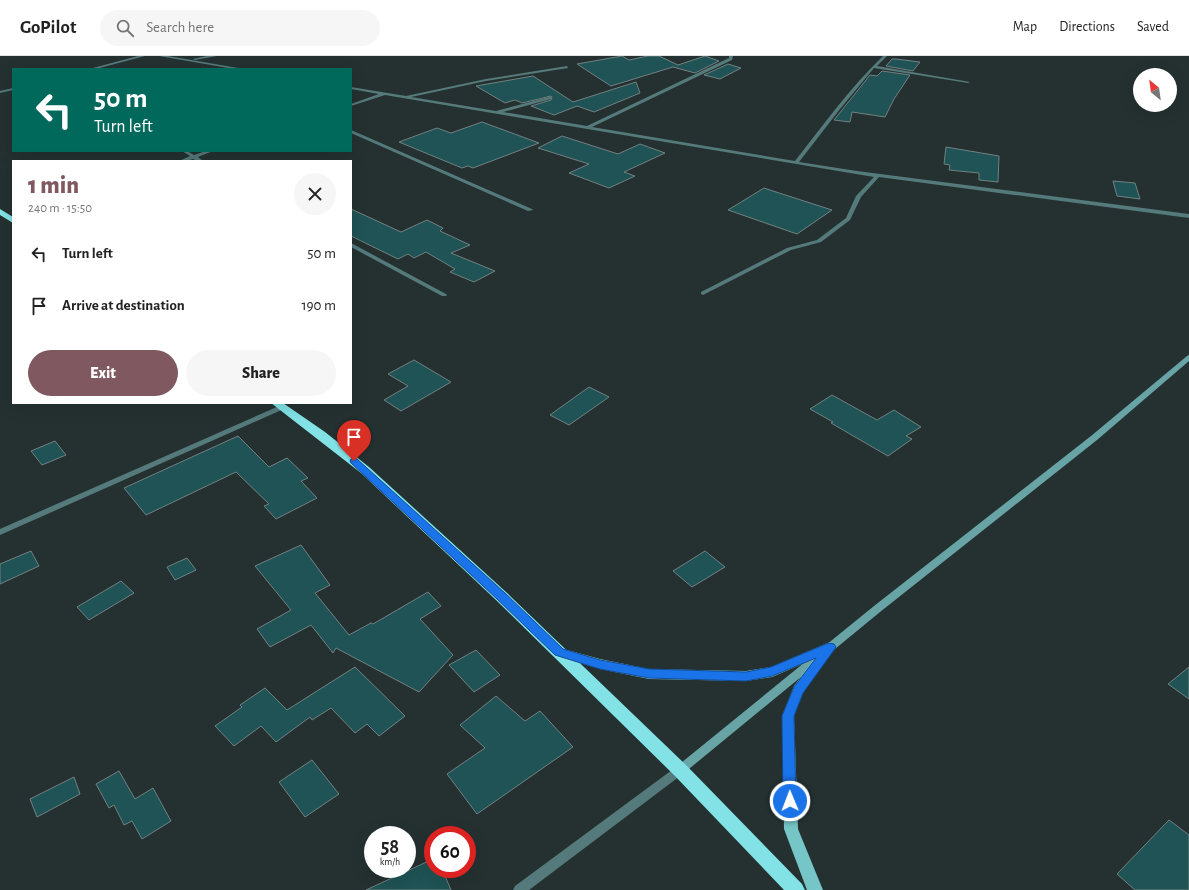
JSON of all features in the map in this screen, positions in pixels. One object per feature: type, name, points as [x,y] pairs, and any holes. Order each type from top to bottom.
[{"type":"highway","points":[[0,211],[11,218]]},
{"type":"highway","points":[[279,405],[366,470],[495,590],[680,770],[796,890]]},
{"type":"main road","points":[[680,770],[830,647],[1094,438],[1189,357]]},
{"type":"main road","points":[[559,652],[600,664],[649,674],[746,676],[772,672],[830,647]]},
{"type":"main road","points":[[814,890],[790,829],[788,716],[798,690],[830,647]]},
{"type":"street","points":[[95,68],[143,56]]},
{"type":"street","points":[[161,56],[236,68]]},
{"type":"street","points":[[186,60],[215,56]]},
{"type":"street","points":[[587,128],[731,59],[731,56]]},
{"type":"street","points":[[796,163],[873,67],[885,56]]},
{"type":"street","points":[[403,97],[486,80],[567,67]]},
{"type":"street","points":[[873,67],[968,82]]},
{"type":"street","points":[[352,88],[877,176],[1189,216]]},
{"type":"street","points":[[0,92],[12,89]]},
{"type":"street","points":[[352,105],[385,94]]},
{"type":"street","points":[[495,112],[549,98]]},
{"type":"street","points":[[352,131],[530,210]]},
{"type":"street","points":[[186,152],[200,160]]},
{"type":"street","points":[[184,160],[208,152]]},
{"type":"street","points":[[703,293],[788,249],[819,241],[848,219],[859,196],[877,176]]},
{"type":"street","points":[[352,246],[444,295]]},
{"type":"street","points":[[0,532],[279,405]]},
{"type":"street","points":[[519,890],[680,770]]},
{"type":"building","points":[[622,56],[629,60],[648,56],[659,56],[678,65],[705,56],[719,61],[695,73],[673,67],[611,86],[577,64]]},
{"type":"building","points":[[892,59],[920,62],[913,71],[886,66]]},
{"type":"building","points":[[728,64],[741,68],[720,79],[704,75]]},
{"type":"building","points":[[882,71],[910,75],[894,99],[885,117],[852,112],[850,122],[834,120],[870,75],[877,76]]},
{"type":"building","points":[[533,76],[573,102],[636,82],[640,93],[594,112],[577,106],[554,115],[531,106],[551,100],[551,96],[522,103],[515,100],[505,103],[476,86]]},
{"type":"building","points":[[482,122],[539,143],[473,168],[468,166],[462,168],[399,142],[437,128],[451,133]]},
{"type":"building","points":[[562,136],[618,154],[640,144],[665,153],[624,172],[635,176],[609,188],[569,173],[589,164],[538,148]]},
{"type":"building","points":[[946,147],[999,156],[998,182],[979,180],[979,173],[949,170],[950,165],[944,164]]},
{"type":"building","points":[[1113,181],[1135,183],[1140,199],[1117,196]]},
{"type":"building","points":[[764,188],[832,210],[797,234],[728,210]]},
{"type":"building","points":[[352,209],[401,232],[427,220],[443,228],[440,231],[470,245],[451,253],[495,271],[474,282],[450,272],[455,269],[426,252],[414,258],[408,254],[398,259],[352,236]]},
{"type":"building","points":[[414,360],[451,382],[401,411],[384,400],[408,386],[388,374]]},
{"type":"building","points":[[589,387],[609,397],[569,425],[550,415]]},
{"type":"building","points":[[832,395],[877,420],[894,410],[921,427],[906,436],[912,439],[888,456],[810,409]]},
{"type":"building","points":[[238,436],[269,467],[287,458],[308,478],[301,481],[317,498],[276,519],[264,506],[269,504],[236,472],[146,515],[124,488]]},
{"type":"building","points":[[55,441],[66,455],[42,465],[31,451]]},
{"type":"building","points":[[301,545],[330,585],[315,593],[349,635],[371,623],[373,624],[428,592],[441,606],[420,619],[453,655],[419,692],[336,648],[333,653],[311,625],[270,647],[257,629],[291,610],[255,566]]},
{"type":"building","points":[[31,551],[39,566],[0,584],[0,564]]},
{"type":"building","points":[[705,551],[725,567],[692,587],[673,571]]},
{"type":"building","points":[[187,558],[196,570],[175,580],[167,567]]},
{"type":"building","points":[[121,581],[134,593],[89,620],[77,607]]},
{"type":"building","points":[[476,650],[500,675],[474,692],[449,665]]},
{"type":"building","points":[[355,667],[405,716],[379,736],[367,724],[355,733],[331,708],[312,720],[310,717],[276,742],[261,726],[234,746],[215,726],[242,707],[240,705],[265,688],[287,710]]},
{"type":"building","points":[[1189,667],[1189,699],[1168,684]]},
{"type":"building","points":[[496,696],[525,721],[540,711],[573,747],[477,814],[447,774],[485,748],[460,725]]},
{"type":"building","points":[[312,760],[339,794],[305,817],[279,782]]},
{"type":"building","points":[[119,771],[135,799],[153,788],[171,821],[142,839],[132,821],[124,825],[114,805],[109,808],[96,784]]},
{"type":"building","points":[[74,777],[80,794],[37,817],[30,799]]},
{"type":"building","points":[[1169,820],[1189,835],[1189,890],[1135,890],[1117,874]]},
{"type":"building","points":[[424,863],[424,878],[446,878],[451,890],[366,890],[392,878],[416,878],[416,867]]},
{"type":"route","points":[[354,461],[366,470],[559,652],[600,664],[649,674],[746,676],[772,672],[830,647],[798,690],[788,716],[790,801]]}]
